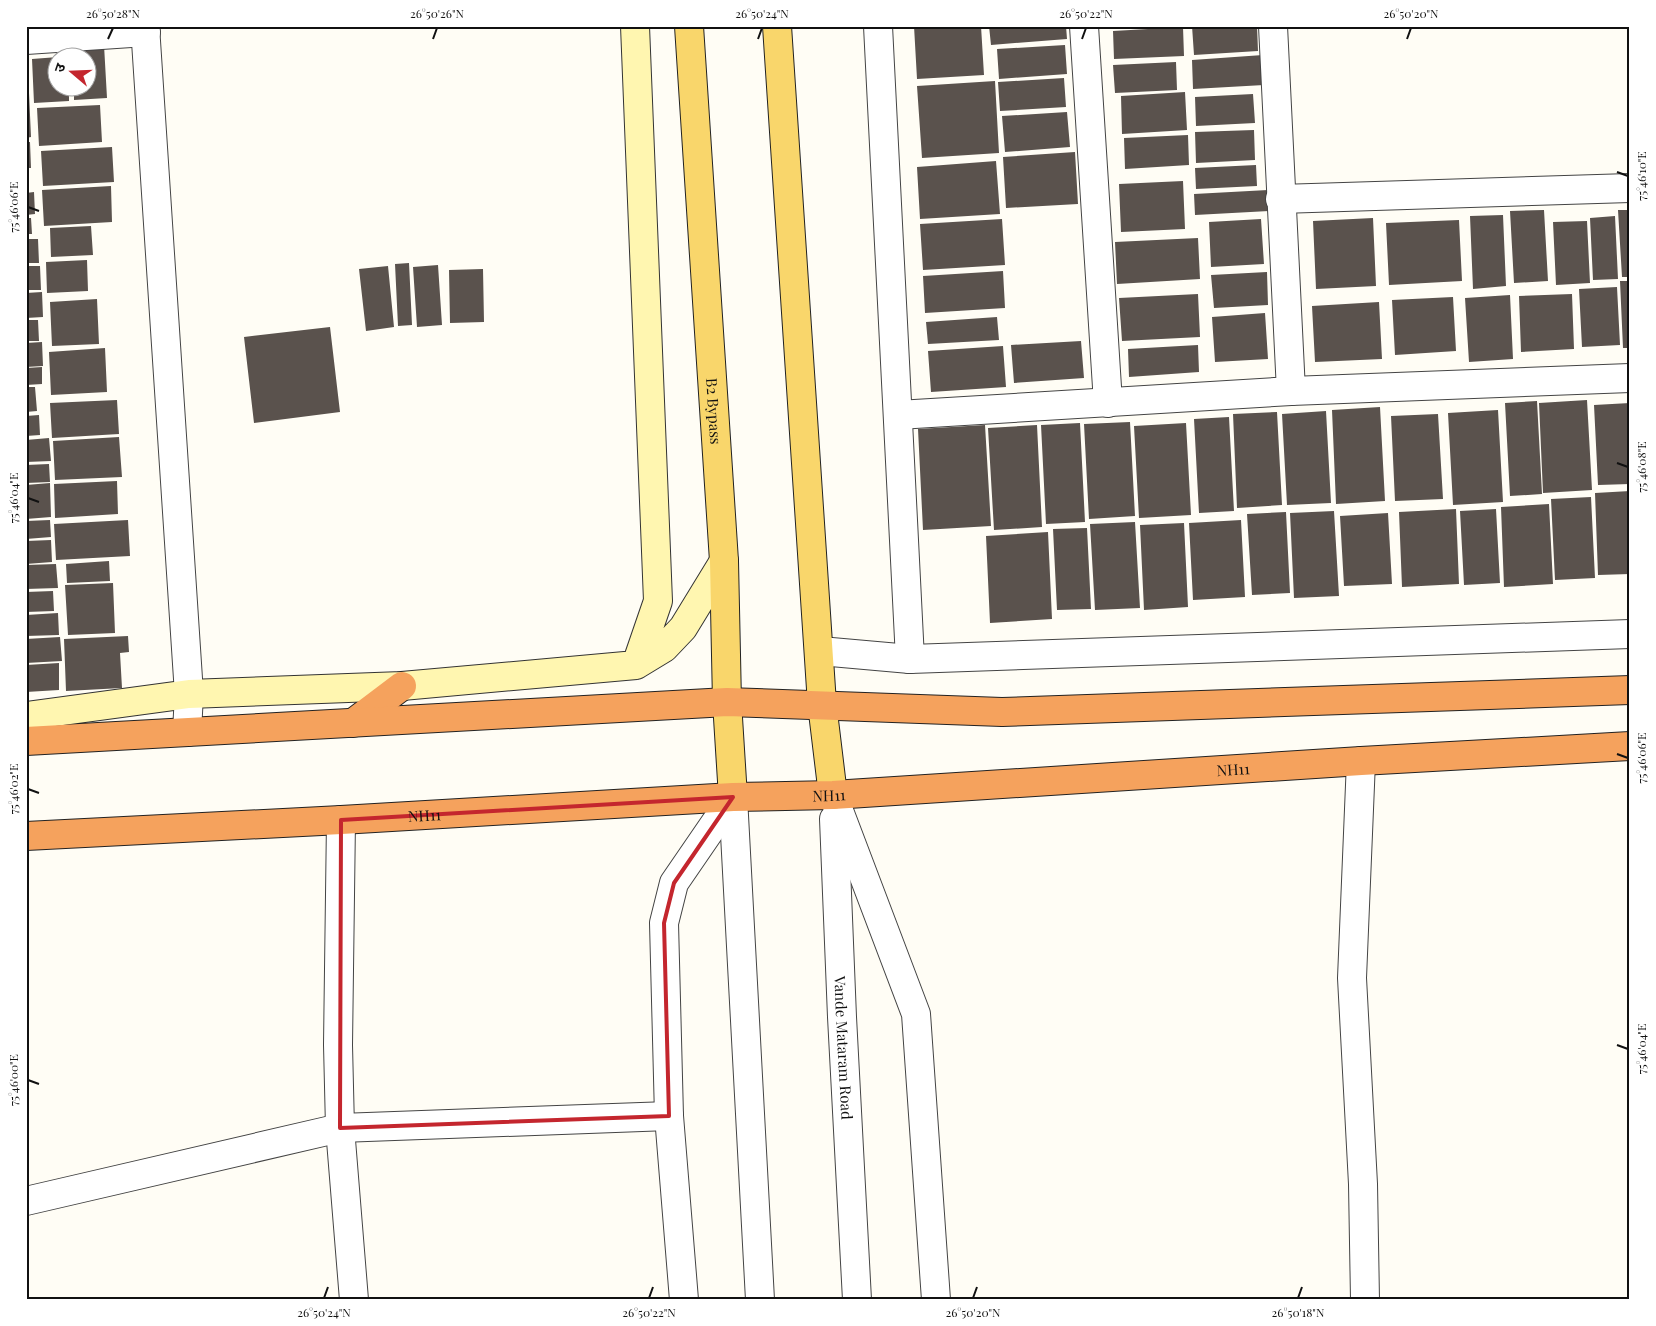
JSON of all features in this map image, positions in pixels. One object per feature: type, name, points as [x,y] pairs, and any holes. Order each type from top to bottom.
[{"type":"highway","points":[[353,723],[402,686]]},
{"type":"highway","points":[[26,741],[728,702],[1002,712],[1630,690]]},
{"type":"highway","name":"NH11","points":[[26,836],[733,797],[833,795],[1361,761],[1630,746]]},
{"type":"main road","name":"B2 Bypass","points":[[688,26],[724,561],[733,797]]},
{"type":"main road","points":[[777,26],[820,651],[822,704],[833,795]]},
{"type":"street","points":[[635,26],[658,601],[636,665]]},
{"type":"street","points":[[878,26],[910,660]]},
{"type":"street","points":[[1084,26],[1108,403]]},
{"type":"street","points":[[1273,26],[1280,199],[1291,391]]},
{"type":"street","points":[[26,40],[145,29],[189,694],[187,732]]},
{"type":"street","points":[[1280,199],[1630,188]]},
{"type":"street","points":[[898,415],[1291,391],[1630,378]]},
{"type":"street","points":[[26,716],[189,694],[402,686],[636,665],[664,648],[683,628],[724,561]]},
{"type":"street","points":[[820,651],[910,660],[1630,634]]},
{"type":"street","points":[[1361,761],[1352,978],[1363,1184],[1366,1300]]},
{"type":"street","points":[[833,795],[916,1014],[936,1300]]},
{"type":"street","name":"Vande Mataram Road","points":[[833,795],[842,1017],[857,1300]]},
{"type":"street","points":[[684,1300],[669,1116],[664,923],[674,883],[733,797]]},
{"type":"street","points":[[733,797],[760,1300]]},
{"type":"street","points":[[341,820],[338,1045],[340,1128],[354,1300]]},
{"type":"street","points":[[26,1201],[340,1128],[669,1116]]},
{"type":"highlighted area","points":[[733,797],[674,883],[664,923],[669,1116],[340,1128],[341,820]]},
{"type":"building","points":[[914,26],[981,26],[984,75],[917,79]]},
{"type":"building","points":[[989,26],[1066,26],[1067,39],[991,45]]},
{"type":"building","points":[[1192,26],[1257,26],[1258,51],[1194,55]]},
{"type":"building","points":[[1183,27],[1184,56],[1114,59],[1113,31]]},
{"type":"building","points":[[104,45],[107,98],[74,100],[74,98],[98,98],[98,48],[72,48],[72,46]]},
{"type":"building","points":[[1065,45],[1067,74],[999,79],[997,49]]},
{"type":"building","points":[[1263,55],[1264,85],[1193,89],[1192,60]]},
{"type":"building","points":[[48,58],[48,98],[69,98],[69,101],[34,103],[32,59]]},
{"type":"building","points":[[1176,62],[1177,90],[1115,93],[1113,65]]},
{"type":"building","points":[[1064,78],[1066,107],[1000,111],[998,82]]},
{"type":"building","points":[[995,81],[999,153],[922,158],[917,86]]},
{"type":"building","points":[[1185,92],[1187,130],[1122,134],[1121,96]]},
{"type":"building","points":[[26,93],[29,93],[31,137],[26,138]]},
{"type":"building","points":[[1253,94],[1255,123],[1196,126],[1195,97]]},
{"type":"building","points":[[100,105],[102,142],[39,146],[37,108]]},
{"type":"building","points":[[1067,112],[1070,147],[1005,152],[1002,116]]},
{"type":"building","points":[[1254,130],[1255,160],[1196,163],[1195,132]]},
{"type":"building","points":[[1188,135],[1189,165],[1125,169],[1124,138]]},
{"type":"building","points":[[26,142],[30,142],[31,168],[26,168]]},
{"type":"building","points":[[112,147],[114,182],[43,186],[41,151]]},
{"type":"building","points":[[1075,152],[1078,204],[1006,208],[1003,157]]},
{"type":"building","points":[[996,161],[1000,214],[920,219],[917,167]]},
{"type":"building","points":[[1256,165],[1257,186],[1196,189],[1195,168]]},
{"type":"building","points":[[1183,181],[1185,229],[1121,232],[1119,184]]},
{"type":"building","points":[[111,186],[112,222],[44,226],[42,190]]},
{"type":"building","points":[[1268,190],[1269,211],[1195,215],[1194,194]]},
{"type":"building","points":[[34,192],[35,214],[26,215],[26,193]]},
{"type":"building","points":[[1544,210],[1548,281],[1514,283],[1510,211]]},
{"type":"building","points":[[1618,210],[1630,210],[1630,277],[1622,277]]},
{"type":"building","points":[[1503,215],[1506,286],[1473,289],[1470,216]]},
{"type":"building","points":[[1615,216],[1618,279],[1593,280],[1590,218]]},
{"type":"building","points":[[26,218],[31,218],[32,234],[26,234]]},
{"type":"building","points":[[1373,218],[1376,286],[1316,289],[1313,221]]},
{"type":"building","points":[[1002,219],[1005,265],[923,270],[920,224]]},
{"type":"building","points":[[1261,219],[1264,264],[1211,267],[1209,222]]},
{"type":"building","points":[[1459,220],[1462,281],[1389,285],[1386,223]]},
{"type":"building","points":[[1587,221],[1590,283],[1556,285],[1553,222]]},
{"type":"building","points":[[91,226],[93,255],[51,257],[50,228]]},
{"type":"building","points":[[1198,238],[1200,279],[1117,284],[1115,242]]},
{"type":"building","points":[[26,239],[38,239],[39,263],[26,263]]},
{"type":"building","points":[[87,260],[88,291],[47,293],[46,262]]},
{"type":"building","points":[[409,263],[412,325],[398,326],[395,264]]},
{"type":"building","points":[[438,265],[442,325],[417,327],[413,267]]},
{"type":"building","points":[[26,266],[40,266],[41,290],[26,290]]},
{"type":"building","points":[[388,266],[394,327],[366,331],[359,269]]},
{"type":"building","points":[[483,269],[484,322],[450,323],[449,270]]},
{"type":"building","points":[[1003,271],[1005,308],[925,313],[923,276]]},
{"type":"building","points":[[1267,272],[1268,305],[1214,308],[1211,275]]},
{"type":"building","points":[[1620,281],[1630,281],[1630,348],[1623,348]]},
{"type":"building","points":[[1617,287],[1620,345],[1582,347],[1579,289]]},
{"type":"building","points":[[42,292],[43,317],[26,318],[26,293]]},
{"type":"building","points":[[1198,294],[1200,337],[1122,341],[1119,298]]},
{"type":"building","points":[[1572,294],[1574,349],[1521,352],[1519,296]]},
{"type":"building","points":[[1510,295],[1513,359],[1469,362],[1465,298]]},
{"type":"building","points":[[1453,297],[1456,351],[1395,355],[1392,300]]},
{"type":"building","points":[[97,299],[99,344],[52,346],[50,302]]},
{"type":"building","points":[[1379,302],[1382,359],[1315,362],[1312,306]]},
{"type":"building","points":[[1265,313],[1268,359],[1215,362],[1212,317]]},
{"type":"building","points":[[997,317],[999,340],[928,344],[926,322]]},
{"type":"building","points":[[26,320],[38,320],[39,341],[26,341]]},
{"type":"building","points":[[330,327],[340,412],[254,423],[244,337]]},
{"type":"building","points":[[1081,341],[1084,378],[1014,383],[1011,345]]},
{"type":"building","points":[[42,342],[43,366],[26,367],[26,343]]},
{"type":"building","points":[[1198,345],[1199,372],[1129,377],[1128,349]]},
{"type":"building","points":[[1003,346],[1006,387],[931,392],[928,351]]},
{"type":"building","points":[[105,348],[107,392],[51,395],[49,352]]},
{"type":"building","points":[[42,367],[42,384],[26,385],[26,368]]},
{"type":"building","points":[[26,387],[35,387],[37,411],[26,412]]},
{"type":"building","points":[[117,400],[119,434],[52,438],[50,403]]},
{"type":"building","points":[[1587,400],[1592,490],[1543,493],[1539,403]]},
{"type":"building","points":[[1537,401],[1542,494],[1510,496],[1505,403]]},
{"type":"building","points":[[1630,403],[1630,484],[1598,485],[1594,405]]},
{"type":"building","points":[[1380,407],[1385,501],[1336,504],[1332,410]]},
{"type":"building","points":[[1498,410],[1503,502],[1453,505],[1448,413]]},
{"type":"building","points":[[1326,411],[1331,503],[1287,505],[1282,414]]},
{"type":"building","points":[[1277,412],[1282,505],[1237,508],[1233,414]]},
{"type":"building","points":[[1438,414],[1443,499],[1395,501],[1391,416]]},
{"type":"building","points":[[39,415],[40,435],[26,436],[26,416]]},
{"type":"building","points":[[1229,417],[1234,511],[1199,513],[1194,419]]},
{"type":"building","points":[[1130,422],[1135,516],[1089,519],[1084,424]]},
{"type":"building","points":[[1080,423],[1085,522],[1046,524],[1041,425]]},
{"type":"building","points":[[1186,423],[1191,515],[1139,518],[1134,426]]},
{"type":"building","points":[[985,425],[991,526],[923,530],[918,429]]},
{"type":"building","points":[[1037,425],[1042,527],[994,530],[988,428]]},
{"type":"building","points":[[119,437],[122,477],[55,480],[53,441]]},
{"type":"building","points":[[49,438],[51,461],[26,462],[26,440]]},
{"type":"building","points":[[49,464],[50,482],[26,483],[26,465]]},
{"type":"building","points":[[117,481],[118,514],[55,518],[54,484]]},
{"type":"building","points":[[50,483],[51,517],[26,519],[26,485]]},
{"type":"building","points":[[1630,491],[1630,574],[1598,575],[1595,493]]},
{"type":"building","points":[[1591,497],[1595,578],[1555,580],[1551,499]]},
{"type":"building","points":[[1549,504],[1553,584],[1504,587],[1501,507]]},
{"type":"building","points":[[1456,509],[1459,584],[1402,587],[1399,512]]},
{"type":"building","points":[[1496,509],[1500,583],[1464,585],[1460,511]]},
{"type":"building","points":[[1334,511],[1339,596],[1294,598],[1290,513]]},
{"type":"building","points":[[1286,512],[1290,593],[1252,595],[1247,514]]},
{"type":"building","points":[[1388,513],[1392,584],[1344,586],[1340,516]]},
{"type":"building","points":[[50,520],[51,537],[26,539],[26,521]]},
{"type":"building","points":[[128,520],[130,556],[56,560],[54,524]]},
{"type":"building","points":[[1241,520],[1245,597],[1193,600],[1189,523]]},
{"type":"building","points":[[1135,522],[1140,608],[1095,610],[1090,524]]},
{"type":"building","points":[[1184,523],[1188,607],[1144,610],[1140,525]]},
{"type":"building","points":[[1087,528],[1091,609],[1057,610],[1053,529]]},
{"type":"building","points":[[1048,532],[1052,619],[990,623],[986,536]]},
{"type":"building","points":[[51,540],[52,562],[26,564],[26,541]]},
{"type":"building","points":[[109,561],[110,581],[67,583],[66,564]]},
{"type":"building","points":[[56,564],[58,588],[26,589],[26,565]]},
{"type":"building","points":[[113,583],[115,633],[68,635],[65,585]]},
{"type":"building","points":[[53,591],[54,611],[26,612],[26,592]]},
{"type":"building","points":[[58,613],[59,635],[26,636],[26,615]]},
{"type":"building","points":[[128,636],[129,652],[120,653],[122,688],[66,691],[64,639]]},
{"type":"building","points":[[60,637],[62,661],[26,663],[26,639]]},
{"type":"building","points":[[59,663],[59,690],[26,692],[26,665]]}]
